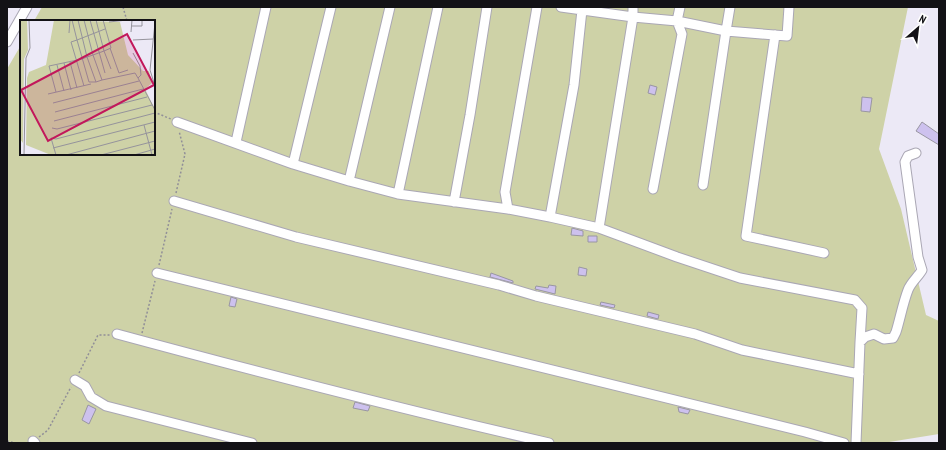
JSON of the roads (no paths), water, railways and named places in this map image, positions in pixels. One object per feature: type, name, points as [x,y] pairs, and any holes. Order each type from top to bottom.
[{"type":"street","points":[[7,42],[26,7]]},
{"type":"street","points":[[236,142],[266,7]]},
{"type":"street","points":[[293,164],[331,7]]},
{"type":"street","points":[[349,182],[390,7]]},
{"type":"street","points":[[398,194],[438,7]]},
{"type":"street","points":[[454,202],[470,115],[487,7]]},
{"type":"street","points":[[508,209],[505,192],[537,7]]},
{"type":"street","points":[[561,7],[632,17],[677,21],[726,31],[787,36],[789,7]]},
{"type":"street","points":[[599,228],[633,7]]},
{"type":"street","points":[[654,189],[682,34],[677,21],[680,7]]},
{"type":"street","points":[[703,185],[730,7]]},
{"type":"street","points":[[550,217],[574,85],[582,9]]},
{"type":"street","points":[[775,35],[746,236],[824,253]]},
{"type":"street","points":[[177,122],[236,142],[293,164],[349,182],[398,194],[508,209],[599,228],[677,257],[740,278],[854,300],[862,308],[856,443]]},
{"type":"street","points":[[860,342],[865,337],[874,334],[884,339],[893,338],[908,290],[912,282],[922,270],[918,257],[905,162],[908,156],[916,153]]},
{"type":"street","points":[[174,201],[296,237],[696,334],[742,350],[859,374]]},
{"type":"street","points":[[157,273],[805,432],[844,443]]},
{"type":"street","points":[[117,334],[426,415],[549,443]]},
{"type":"street","points":[[75,380],[85,386],[91,397],[106,406],[252,443]]}]
